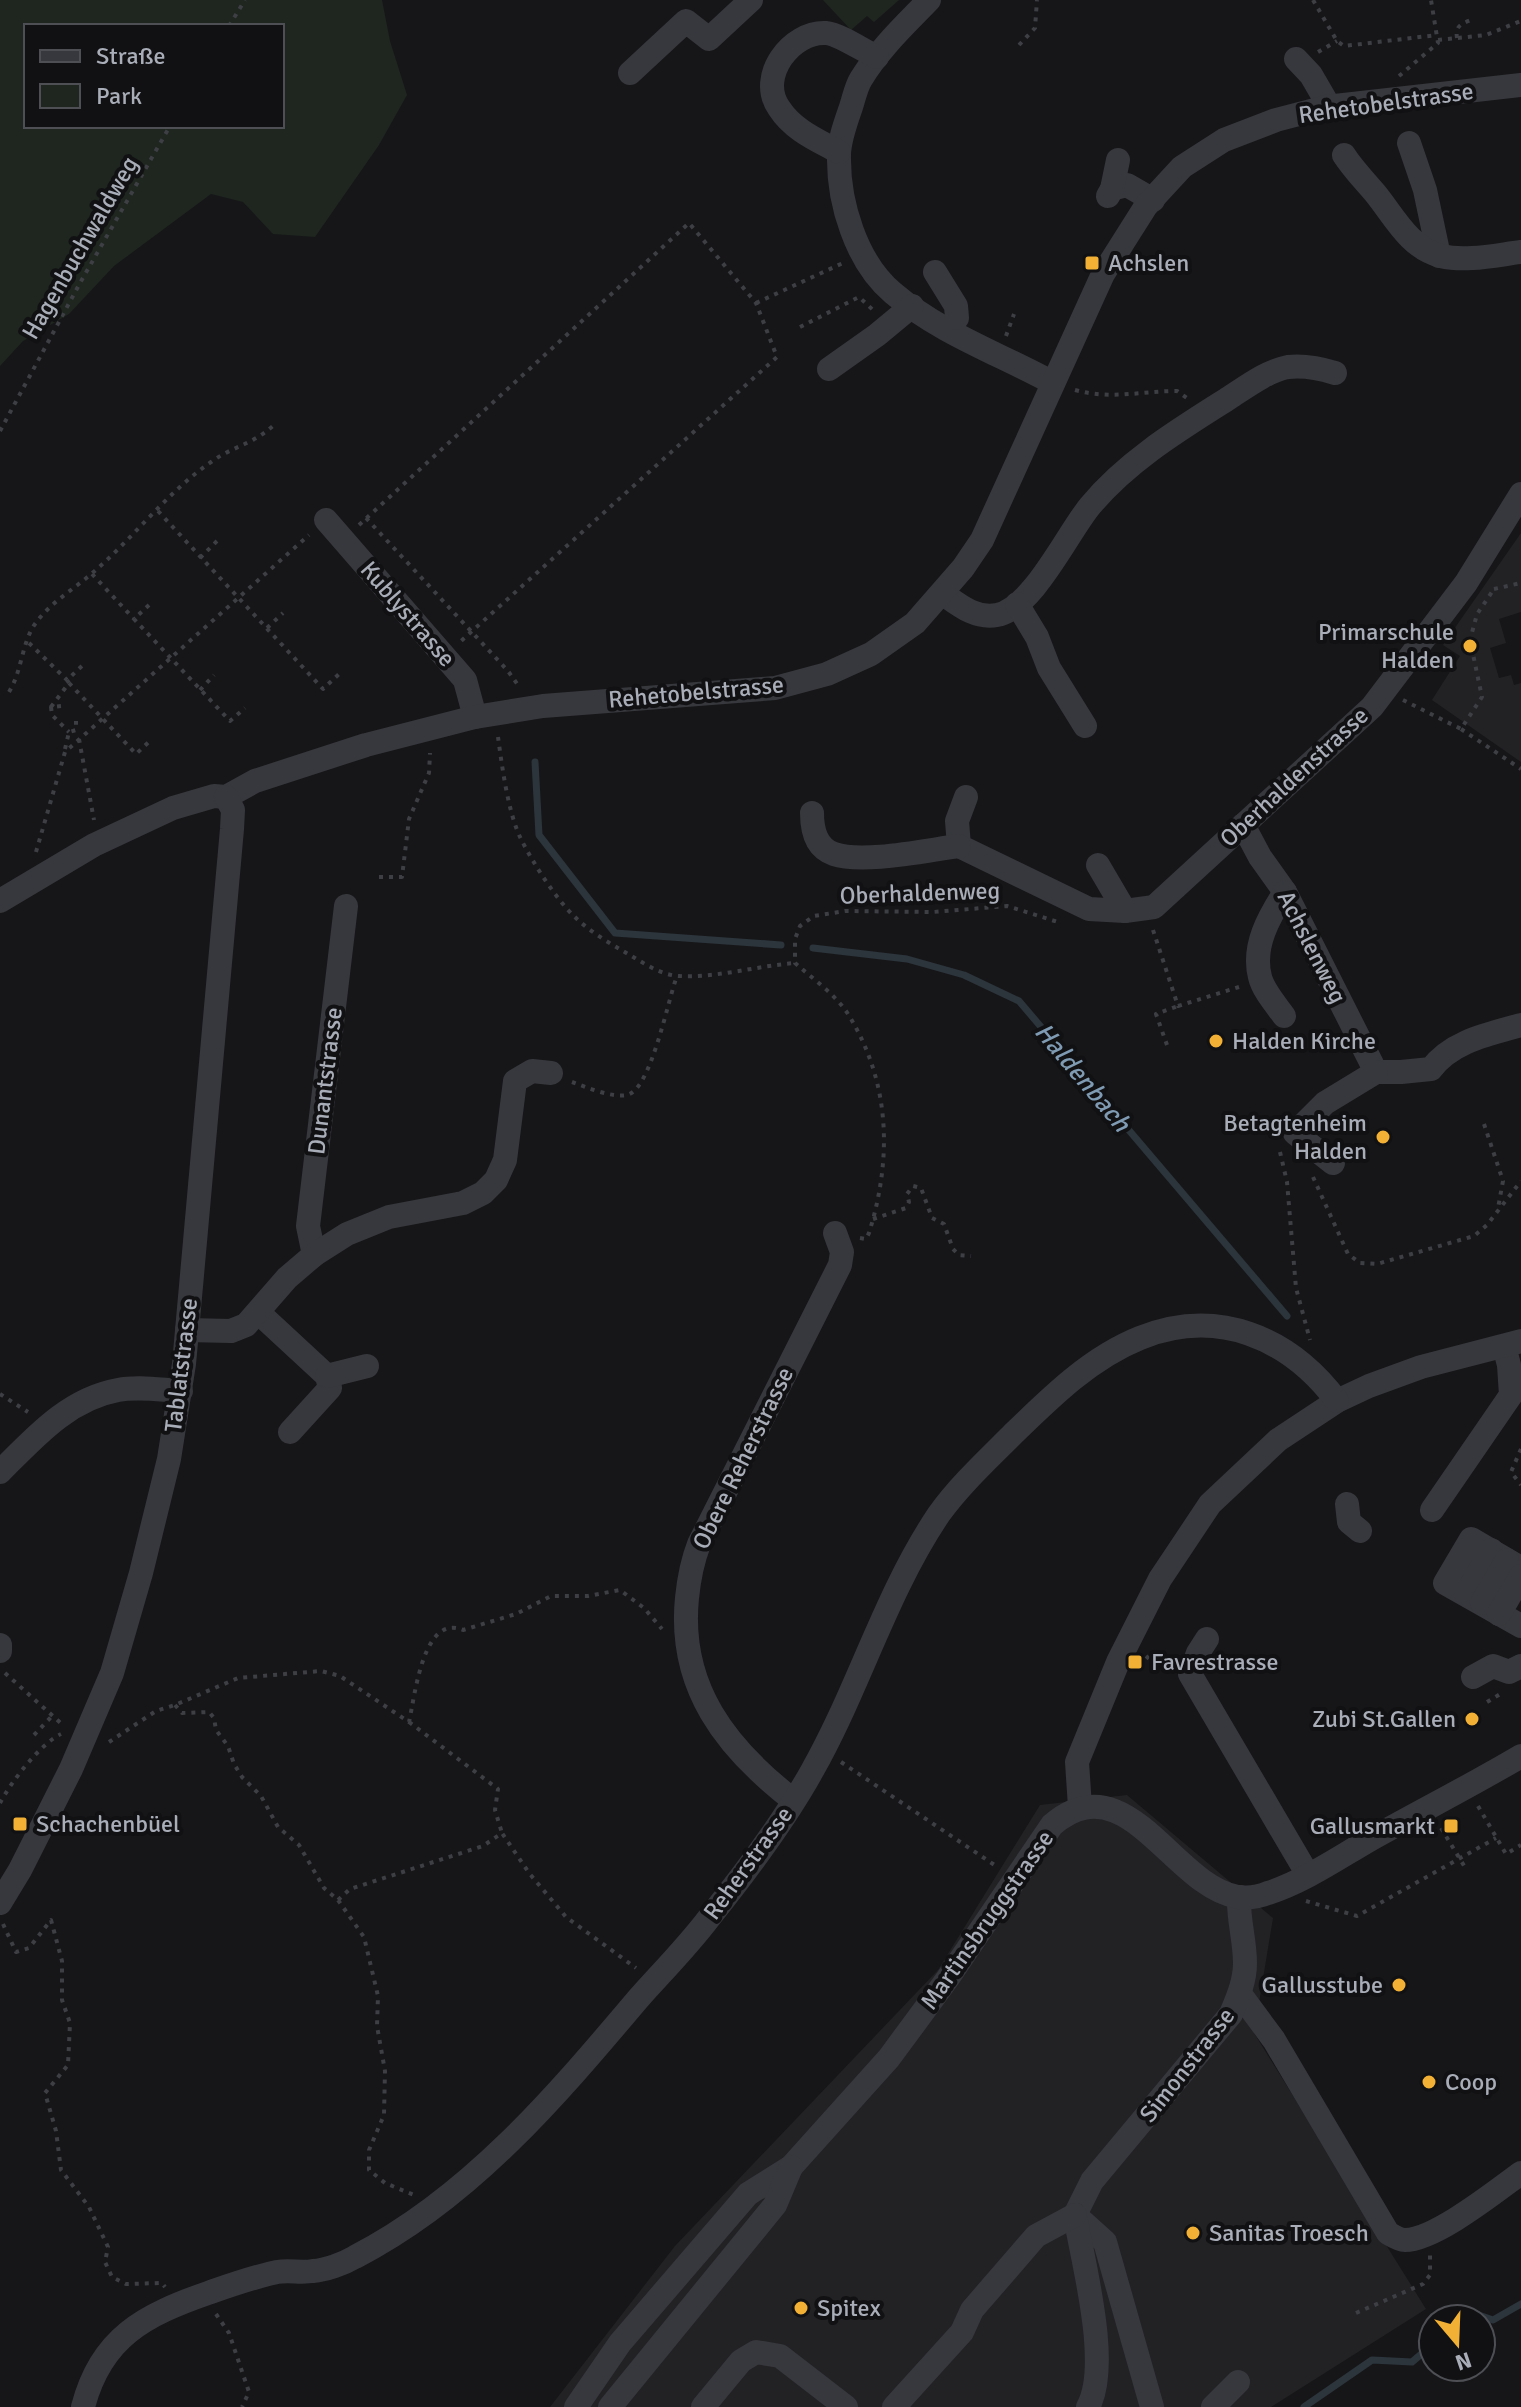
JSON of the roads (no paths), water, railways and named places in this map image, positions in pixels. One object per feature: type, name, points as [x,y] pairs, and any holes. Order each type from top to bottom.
[{"type":"street","points":[[630,73],[686,21],[709,39],[751,0]]},
{"type":"street","points":[[929,0],[877,57],[860,81],[839,152],[842,191],[849,217],[872,271],[889,273],[893,294],[912,306],[959,320],[1061,385]]},
{"type":"street","points":[[839,152],[797,129],[776,105],[774,77],[778,60],[793,44],[808,35],[829,33],[877,57]]},
{"type":"street","points":[[1296,59],[1311,75],[1329,106]]},
{"type":"street","name":"Rehetobelstrasse","points":[[0,901],[122,830],[199,800],[226,797],[255,781],[352,749],[475,717],[557,704],[775,688],[827,674],[871,654],[915,623],[982,540],[1061,385],[1103,274],[1123,240],[1182,167],[1224,140],[1276,120],[1329,106],[1521,85]]},
{"type":"street","points":[[1409,143],[1425,190],[1439,256]]},
{"type":"street","points":[[1344,155],[1386,207],[1396,225],[1414,241],[1439,256],[1468,258],[1521,252]]},
{"type":"street","points":[[1118,160],[1110,192],[1127,185],[1153,200]]},
{"type":"street","points":[[935,272],[956,306],[959,320]]},
{"type":"street","points":[[829,369],[912,306]]},
{"type":"street","points":[[942,593],[975,615],[998,615],[1017,604],[1044,576],[1089,507],[1115,479],[1204,413],[1254,382],[1285,368],[1310,366],[1335,373]]},
{"type":"street","name":"Oberhaldenstrasse","points":[[1125,911],[1154,907],[1372,707],[1466,583],[1521,494]]},
{"type":"street","name":"Kublystrasse","points":[[326,520],[465,680],[475,717]]},
{"type":"street","points":[[1017,604],[1037,637],[1049,668],[1085,726]]},
{"type":"street","name":"Tablatstrasse","points":[[0,1903],[33,1845],[73,1732],[112,1673],[169,1459],[181,1391],[232,824],[233,810],[226,797]]},
{"type":"street","points":[[959,846],[957,821],[966,797]]},
{"type":"street","points":[[812,813],[812,829],[817,841],[832,854],[864,858],[959,846],[1089,909],[1125,911]]},
{"type":"street","name":"Achslenweg","points":[[1243,825],[1260,857],[1285,892],[1376,1072]]},
{"type":"street","points":[[1098,865],[1125,911]]},
{"type":"street","points":[[1284,1016],[1260,980],[1260,942],[1285,892]]},
{"type":"street","name":"Dunantstrasse","points":[[314,1255],[308,1226],[309,1214],[346,906]]},
{"type":"street","points":[[1333,1163],[1287,1140],[1325,1103],[1376,1072],[1431,1069],[1441,1056],[1473,1039],[1521,1025]]},
{"type":"street","points":[[187,1330],[231,1331],[246,1325],[287,1278],[314,1255],[347,1234],[410,1212],[463,1203],[483,1193],[496,1180],[505,1160],[515,1081],[532,1071],[551,1073]]},
{"type":"street","name":"Obere Reherstrasse","points":[[793,1800],[746,1760],[711,1715],[686,1644],[686,1608],[692,1561],[715,1508],[840,1265],[842,1252],[835,1233]]},
{"type":"street","points":[[259,1313],[327,1376],[330,1388],[290,1432]]},
{"type":"street","name":"Reherstrasse","points":[[83,2407],[102,2360],[136,2324],[175,2304],[248,2279],[283,2271],[313,2271],[350,2260],[427,2212],[493,2157],[537,2113],[690,1943],[743,1876],[823,1752],[895,1593],[940,1513],[987,1460],[1045,1403],[1079,1375],[1141,1338],[1187,1327],[1226,1327],[1259,1337],[1295,1358],[1337,1401]]},
{"type":"street","points":[[1432,1510],[1511,1395],[1509,1365],[1512,1343],[1421,1367],[1337,1401],[1278,1440],[1210,1504],[1160,1579],[1125,1648],[1077,1762],[1080,1807],[1107,1808],[1136,1823],[1193,1874],[1239,1897],[1266,1894],[1308,1875],[1515,1765]]},
{"type":"street","points":[[327,1376],[367,1366]]},
{"type":"street","points":[[0,1472],[47,1424],[97,1396],[118,1390],[181,1391]]},
{"type":"street","points":[[1347,1504],[1349,1522],[1360,1531]]},
{"type":"street","points":[[1471,1539],[1510,1564],[1501,1612],[1445,1583],[1471,1539]]},
{"type":"street","points":[[1202,1646],[1190,1674],[1308,1875]]},
{"type":"street","points":[[1473,1677],[1493,1666],[1506,1682]]},
{"type":"street","name":"Martinsbruggstrasse","points":[[576,2407],[620,2343],[748,2194],[791,2167],[889,2058],[948,1978],[1052,1825],[1066,1813],[1080,1807]]},
{"type":"street","name":"Simonstrasse","points":[[1075,2215],[1092,2181],[1231,2014],[1240,1994],[1245,1963],[1238,1918],[1239,1897]]},
{"type":"street","points":[[1240,1994],[1274,2040],[1388,2233],[1403,2240],[1424,2236],[1474,2207],[1521,2173]]},
{"type":"street","name":"Martinsbruggstrasse","points":[[614,2403],[775,2205],[791,2167]]},
{"type":"street","points":[[894,2407],[962,2332],[972,2310],[1036,2236],[1075,2215]]},
{"type":"street","points":[[1075,2215],[1096,2348],[1095,2384],[1088,2407]]},
{"type":"street","points":[[1075,2215],[1105,2242],[1152,2407]]},
{"type":"street","points":[[703,2407],[741,2361],[756,2352],[780,2356],[846,2407]]},
{"type":"street","points":[[1213,2407],[1238,2382]]},
{"type":"waterway","name":"Haldenbach","points":[[535,762],[539,835],[615,933],[781,945]]},
{"type":"waterway","name":"Haldenbach","points":[[813,948],[907,959],[964,975],[1019,1001],[1287,1316]]},
{"type":"waterway","points":[[1497,2318],[1521,2304]]},
{"type":"waterway","points":[[1304,2407],[1372,2360],[1412,2362],[1417,2358]]},
{"type":"place","name":"Achslen","points":[[1092,263]]},
{"type":"place","name":"Primarschule Halden","points":[[1470,646]]},
{"type":"place","name":"Halden Kirche","points":[[1216,1041]]},
{"type":"place","name":"Betagtenheim Halden","points":[[1383,1137]]},
{"type":"place","name":"Favrestrasse","points":[[1135,1662]]},
{"type":"place","name":"Zubi St.Gallen","points":[[1472,1719]]},
{"type":"place","name":"Schachenbüel","points":[[20,1824]]},
{"type":"place","name":"Gallusmarkt","points":[[1451,1826]]},
{"type":"place","name":"Gallusstube","points":[[1399,1985]]},
{"type":"place","name":"Coop","points":[[1429,2082]]},
{"type":"place","name":"Sanitas Troesch","points":[[1193,2233]]},
{"type":"place","name":"Spitex","points":[[801,2308]]}]
